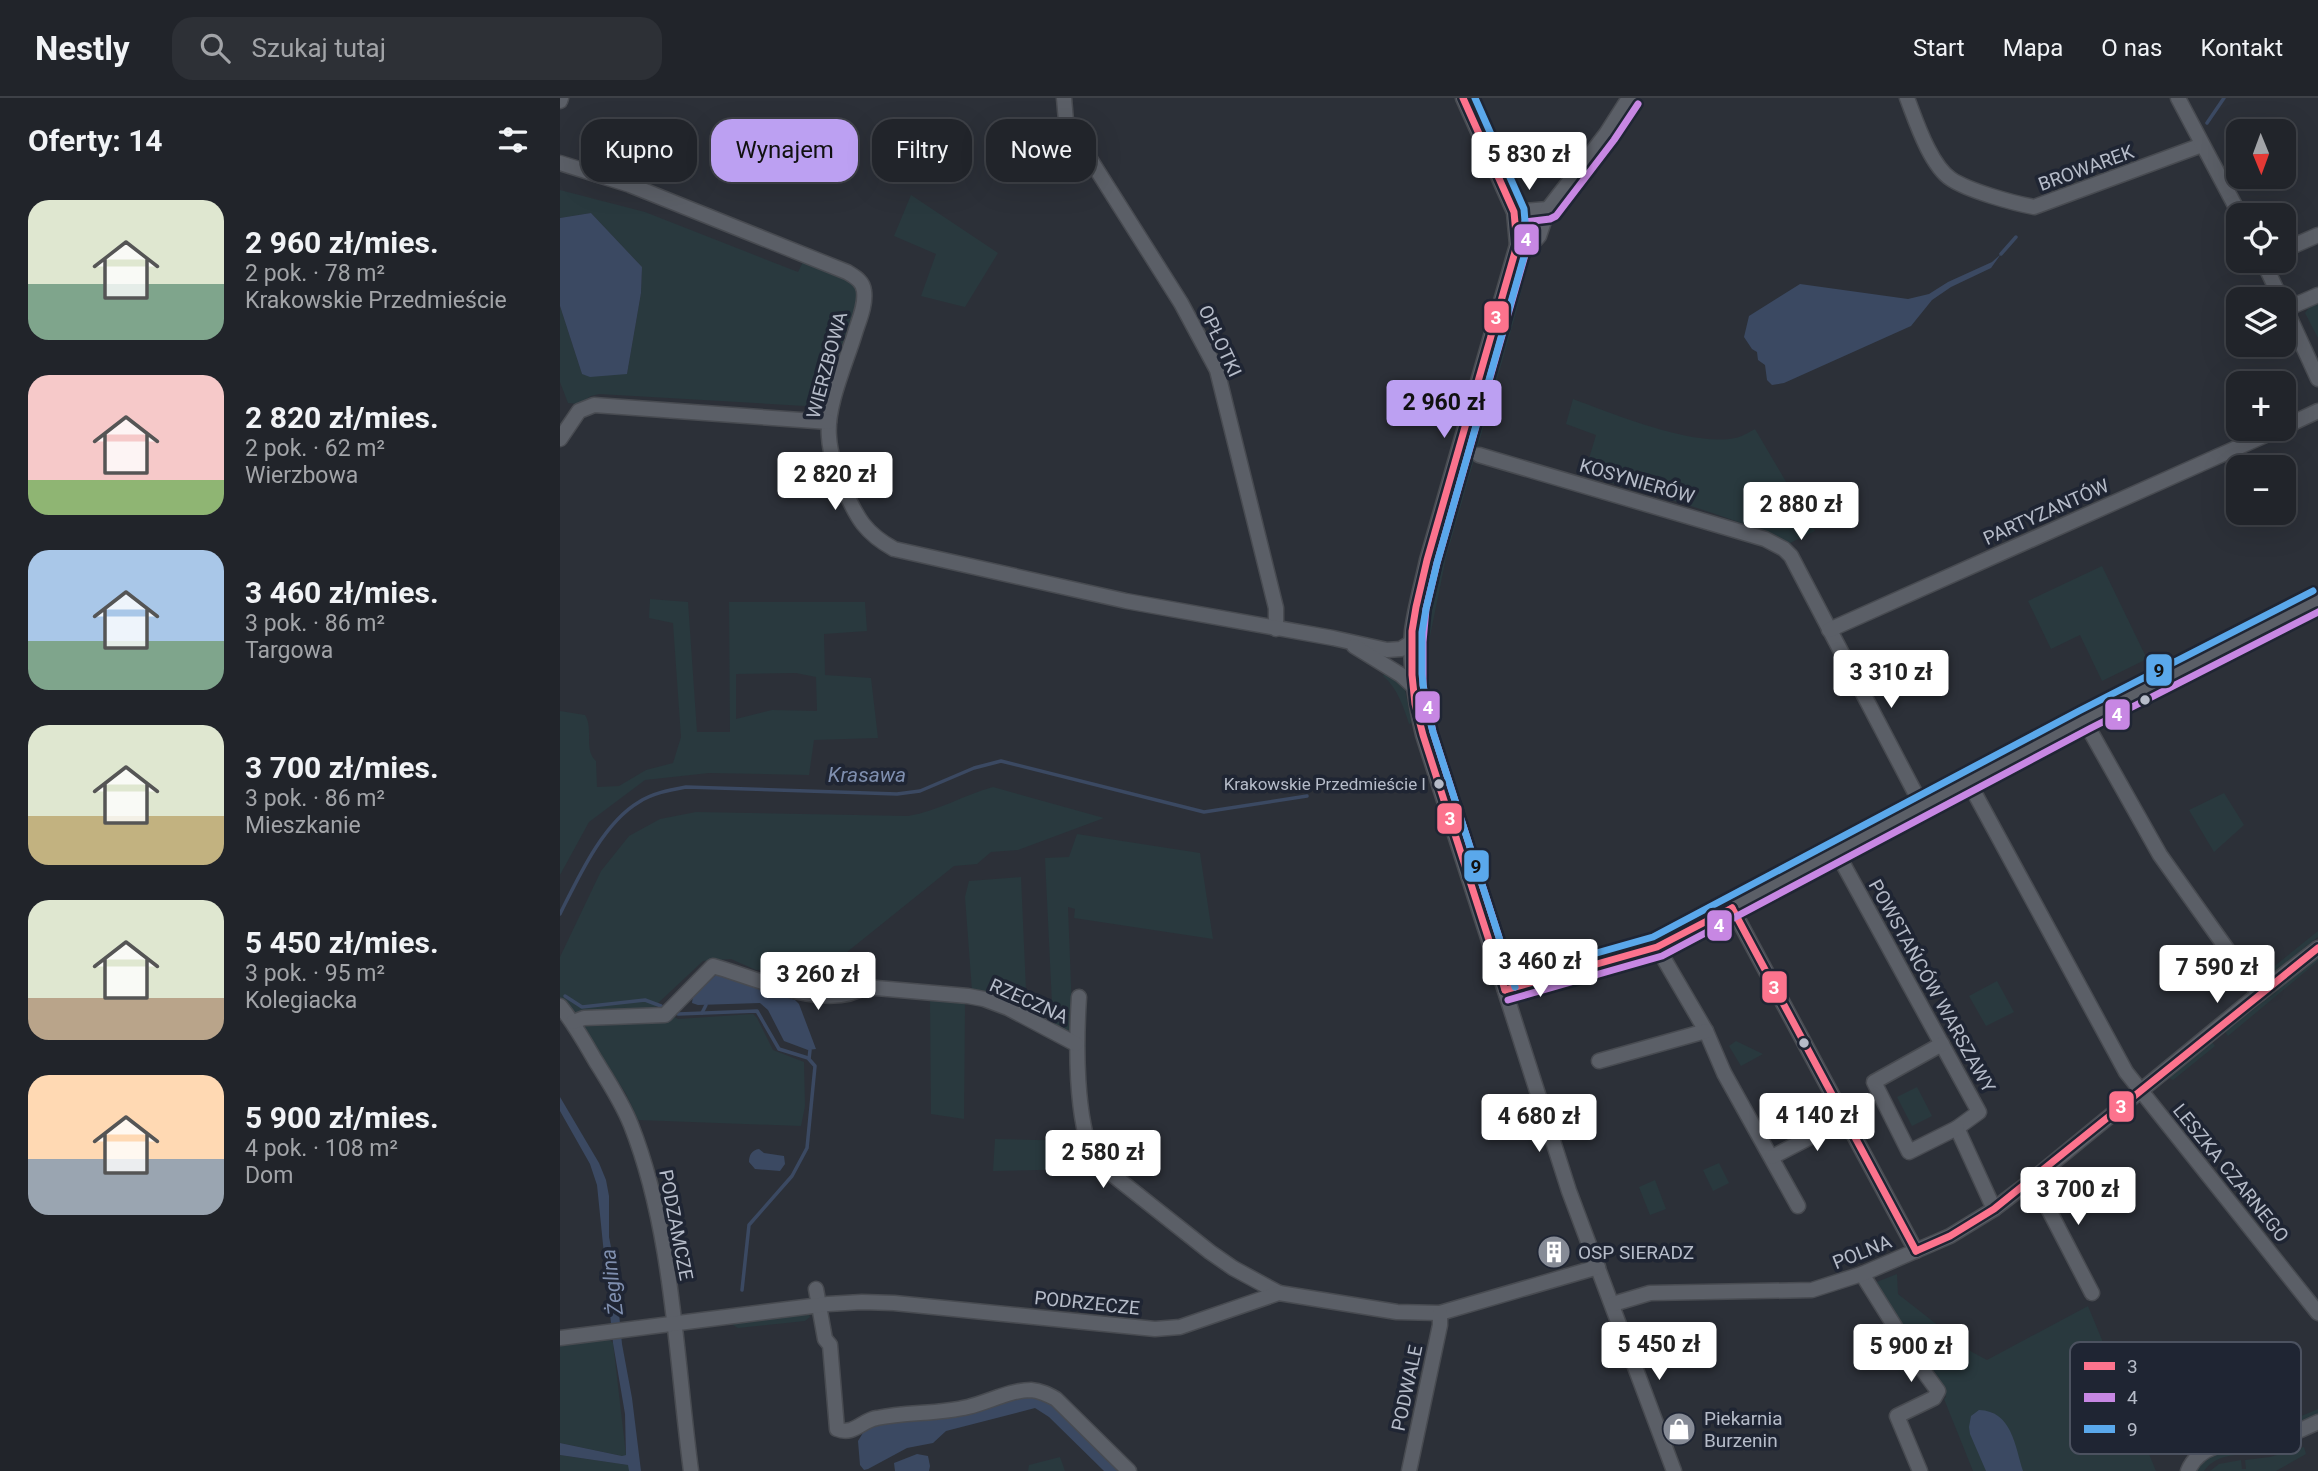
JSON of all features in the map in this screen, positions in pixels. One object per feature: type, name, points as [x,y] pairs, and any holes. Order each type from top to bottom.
[{"type":"street","name":"OPŁOTKI","points":[[1064,98],[1066,121],[1181,303],[1217,370],[1276,608],[1276,629]]},
{"type":"street","points":[[1463,98],[1514,212],[1524,245],[1427,560],[1416,607],[1412,642],[1413,686],[1423,735],[1569,1191],[1674,1471]]},
{"type":"street","points":[[1524,245],[1539,236],[1548,209],[1606,134],[1629,98]]},
{"type":"street","name":"BROWAREK","points":[[1907,98],[1932,157],[1950,179],[2012,203],[2034,207],[2202,145]]},
{"type":"street","points":[[2178,98],[2233,203]]},
{"type":"street","name":"WIERZBOWA","points":[[560,163],[656,196],[847,272],[862,283],[863,307],[829,422],[830,449],[854,512],[865,529],[877,540],[894,549],[1126,601],[1395,651],[1412,642]]},
{"type":"street","points":[[1514,212],[1548,209]]},
{"type":"street","points":[[2296,245],[2318,235]]},
{"type":"street","points":[[2296,301],[2318,295]]},
{"type":"street","points":[[2296,330],[2318,379]]},
{"type":"street","points":[[560,439],[579,411],[594,405],[829,422]]},
{"type":"street","points":[[2296,421],[2318,411]]},
{"type":"street","name":"PARTYZANTÓW","points":[[1829,629],[2252,441]]},
{"type":"street","name":"KOSYNIERÓW","points":[[1479,455],[1776,544],[1791,556],[1922,806]]},
{"type":"street","points":[[1505,990],[1657,947],[2084,720],[2318,600]]},
{"type":"street","name":"WIERZBOWA","points":[[1347,642],[1401,675],[1413,686]]},
{"type":"street","points":[[2084,720],[2160,855],[2259,994]]},
{"type":"street","name":"LESZKA CZARNEGO","points":[[1968,781],[2126,1072],[2318,1313]]},
{"type":"street","name":"POWSTAŃCÓW WARSZAWY","points":[[1836,851],[1979,1112],[1957,1128]]},
{"type":"street","points":[[1732,908],[1916,1251]]},
{"type":"street","points":[[1657,947],[1706,1031],[1724,1073],[1798,1206]]},
{"type":"street","name":"POLNA","points":[[1613,1304],[1650,1293],[1812,1290],[1861,1274],[1950,1236],[1994,1209],[2032,1180],[2318,948]]},
{"type":"street","name":"RZECZNA","points":[[573,1022],[584,1018],[665,1014],[713,967],[801,994],[853,995],[864,987],[968,996],[1008,1008],[1076,1044]]},
{"type":"street","name":"RZECZNA","points":[[1079,997],[1076,1044],[1083,1120],[1086,1139],[1094,1160],[1210,1252],[1279,1293]]},
{"type":"street","name":"PODZAMCZE","points":[[560,1006],[573,1022],[618,1097],[651,1188],[674,1323],[691,1471]]},
{"type":"street","points":[[1599,1061],[1706,1031]]},
{"type":"street","points":[[1942,1044],[1874,1082],[1909,1152],[1957,1128],[1994,1209]]},
{"type":"street","points":[[1772,1157],[1847,1118]]},
{"type":"street","points":[[2032,1180],[2092,1293]]},
{"type":"street","name":"PODRZECZE","points":[[560,1338],[818,1305],[862,1302],[1155,1329],[1191,1324],[1279,1293],[1396,1312],[1440,1313],[1598,1267]]},
{"type":"street","points":[[1861,1274],[1938,1391],[1934,1398],[1897,1416],[1920,1471]]},
{"type":"street","points":[[816,1289],[825,1339],[830,1345],[838,1429],[845,1432],[855,1429],[873,1418],[966,1408],[1015,1392],[1042,1391],[1056,1399],[1129,1471]]},
{"type":"street","name":"PODWALE","points":[[1409,1471],[1440,1325],[1440,1313]]},
{"type":"street","points":[[2301,1429],[2318,1422]]},
{"type":"street","points":[[2188,1471],[2192,1461],[2201,1454]]},
{"type":"shaded area","points":[[560,190],[645,212],[798,272],[803,262],[848,280],[855,287],[858,298],[822,407],[599,394],[579,404],[568,403],[560,382],[560,306],[582,374],[627,374],[641,293],[642,267],[591,213],[560,218]]},
{"type":"shaded area","points":[[911,195],[998,253],[965,307],[921,296],[936,254],[894,236]]},
{"type":"shaded area","points":[[1525,252],[1530,256],[1516,313],[1446,558],[1428,646],[1423,652],[1419,650],[1421,629],[1433,566]]},
{"type":"shaded area","points":[[2318,301],[2318,338],[2305,313],[2307,306]]},
{"type":"shaded area","points":[[1573,399],[1654,428],[1698,438],[1735,438],[1755,429],[1815,531],[1790,543],[1663,497],[1584,475],[1596,435],[1566,424]]},
{"type":"shaded area","points":[[2102,566],[2147,659],[2102,681],[2080,635],[2051,649],[2028,601]]},
{"type":"shaded area","points":[[650,599],[688,602],[697,732],[730,732],[729,602],[865,602],[867,631],[824,634],[825,675],[871,678],[878,738],[814,740],[809,775],[709,773],[645,780],[589,822],[560,875],[560,711],[585,715],[588,721],[590,751],[596,761],[597,787],[619,786],[646,770],[673,763],[681,737],[673,623],[649,618]],"holes":[[[796,673],[816,677],[817,711],[772,710],[736,719],[736,674]]]},
{"type":"shaded area","points":[[1386,672],[1404,685],[1412,722],[1409,724],[1396,692],[1383,676]]},
{"type":"shaded area","points":[[993,787],[1104,818],[1018,850],[991,852],[977,864],[954,866],[821,973],[782,969],[756,970],[731,959],[703,961],[655,1006],[678,1019],[753,1014],[773,1050],[804,1062],[805,1106],[801,1126],[638,1120],[626,1094],[560,997],[560,957],[601,871],[629,836],[660,819],[696,812],[908,816]]},
{"type":"shaded area","points":[[2224,793],[2244,825],[2214,852],[2189,810]]},
{"type":"shaded area","points":[[1077,834],[1200,853],[1213,939],[1074,918],[1075,909],[1068,907],[1073,1037],[1053,1025],[1045,858],[1069,857]]},
{"type":"shaded area","points":[[1021,877],[1027,1013],[972,991],[965,897],[969,881]]},
{"type":"shaded area","points":[[2318,931],[2318,937],[2264,980],[2261,977]]},
{"type":"shaded area","points":[[2318,957],[2318,961],[2228,1036],[2225,1032]]},
{"type":"shaded area","points":[[1997,981],[2014,1012],[1986,1026],[1969,996]]},
{"type":"shaded area","points":[[930,994],[965,999],[964,1119],[931,1114]]},
{"type":"shaded area","points":[[1736,1041],[1763,1054],[1741,1066],[1729,1046]]},
{"type":"shaded area","points":[[2212,1042],[2215,1046],[2173,1080],[2169,1078]]},
{"type":"shaded area","points":[[1917,1087],[1932,1116],[1912,1126],[1897,1097]]},
{"type":"shaded area","points":[[995,1139],[1079,1141],[1086,1165],[1083,1169],[993,1171]]},
{"type":"shaded area","points":[[1719,1163],[1729,1183],[1713,1191],[1703,1170]]},
{"type":"shaded area","points":[[1655,1180],[1666,1209],[1650,1215],[1639,1187]]},
{"type":"shaded area","points":[[1897,1274],[1898,1294],[1972,1352],[1987,1360],[2088,1306],[2103,1342],[2070,1342],[2070,1454],[2149,1454],[2156,1471],[1973,1471],[1944,1399],[1946,1397],[1869,1285]]},
{"type":"shaded area","points":[[808,1312],[810,1317],[805,1321],[738,1328],[733,1325],[733,1323]]},
{"type":"shaded area","points":[[609,1339],[613,1343],[626,1455],[622,1456],[560,1443],[560,1345]]},
{"type":"shaded area","points":[[2318,1409],[2318,1414],[2301,1421],[2301,1415]]},
{"type":"shaded area","points":[[2304,1447],[2306,1454],[2276,1471],[2210,1471],[2219,1464],[2241,1460],[2242,1469],[2246,1469],[2245,1460],[2280,1454],[2301,1454],[2301,1448]]},
{"type":"shaded area","points":[[2216,1454],[2247,1454],[2224,1457],[2216,1460],[2204,1471],[2196,1471],[2207,1457]]},
{"type":"shaded area","points":[[560,1455],[629,1465],[629,1471],[560,1471]]},
{"type":"shaded area","points":[[1060,1457],[1065,1471],[1028,1471],[1029,1465]]},
{"type":"water","points":[[591,213],[642,267],[641,293],[627,374],[590,377],[582,374],[560,306],[560,218]]},
{"type":"water","points":[[2001,254],[1991,268],[1951,287],[1932,300],[1911,326],[1784,383],[1772,385],[1767,380],[1765,365],[1758,360],[1757,352],[1744,337],[1749,316],[1800,284],[1908,299],[1929,294],[1992,262]]},
{"type":"water","points":[[716,975],[795,1000],[799,1004],[816,1049],[808,1050],[784,1041],[768,1010],[760,1003],[692,1003],[693,996]]},
{"type":"water","name":"Żeglina","points":[[560,1097],[599,1163],[606,1180],[609,1196],[609,1237],[641,1471],[629,1471],[628,1465],[560,1455],[560,1443],[626,1455],[625,1414],[613,1343],[597,1185],[590,1164],[560,1111]]},
{"type":"water","points":[[759,1149],[764,1153],[784,1156],[785,1164],[780,1171],[755,1169],[749,1162],[750,1157]]},
{"type":"water","points":[[1036,1396],[1050,1403],[1116,1464],[1119,1471],[1104,1471],[1049,1417],[1035,1408],[946,1431],[933,1443],[907,1448],[868,1469],[864,1470],[860,1465],[858,1441],[869,1423]]},
{"type":"water","points":[[1979,1410],[1999,1416],[2005,1423],[2014,1441],[2023,1471],[1986,1471],[1969,1427],[1971,1416]]},
{"type":"water","points":[[917,1454],[928,1456],[929,1471],[895,1471],[894,1463]]},
{"type":"waterway","name":"Krasawa","points":[[2207,123],[2224,98]]},
{"type":"waterway","name":"Krasawa","points":[[2001,254],[2016,237]]},
{"type":"waterway","name":"Krasawa","points":[[560,914],[593,852],[614,823],[644,799],[686,787],[897,794],[920,791],[974,768],[1001,761],[1204,812],[1307,796]]},
{"type":"waterway","points":[[565,996],[582,1007],[645,1000],[661,1006]]},
{"type":"waterway","points":[[702,1013],[706,1005]]},
{"type":"waterway","points":[[678,1014],[757,1011],[779,1049],[808,1058],[815,1066],[807,1148],[792,1176],[749,1225],[742,1290]]},
{"type":"waterway","points":[[809,1059],[810,1050]]},
{"type":"transit line","name":"3","points":[[1463,98],[1514,212],[1517,245],[1427,560],[1412,631],[1412,675],[1415,704],[1423,735],[1505,990]]},
{"type":"transit line","name":"9","points":[[1475,98],[1524,209],[1527,246],[1437,563],[1422,632],[1422,674],[1425,702],[1433,732],[1515,987]]},
{"type":"transit line","name":"4","points":[[1515,987],[1433,732],[1423,685],[1426,609],[1527,248],[1525,222],[1556,216],[1638,104]]},
{"type":"transit line","name":"9","points":[[1502,980],[1653,937],[2079,711],[2313,591]]},
{"type":"transit line","name":"4","points":[[1508,1000],[1662,956],[2089,729],[2318,612]]},
{"type":"transit line","name":"3","points":[[1732,908],[1916,1251]]},
{"type":"transit line","name":"3","points":[[1505,990],[1657,947],[1732,908]]},
{"type":"transit line","name":"3","points":[[1916,1251],[1950,1236],[1994,1209],[2318,948]]},
{"type":"place","name":"Krakowskie Przedmieście I","points":[[1439,784]]},
{"type":"place","name":"OSP SIERADZ","points":[[1554,1252]]},
{"type":"place","name":"Piekarnia Burzenin","points":[[1679,1429]]}]
